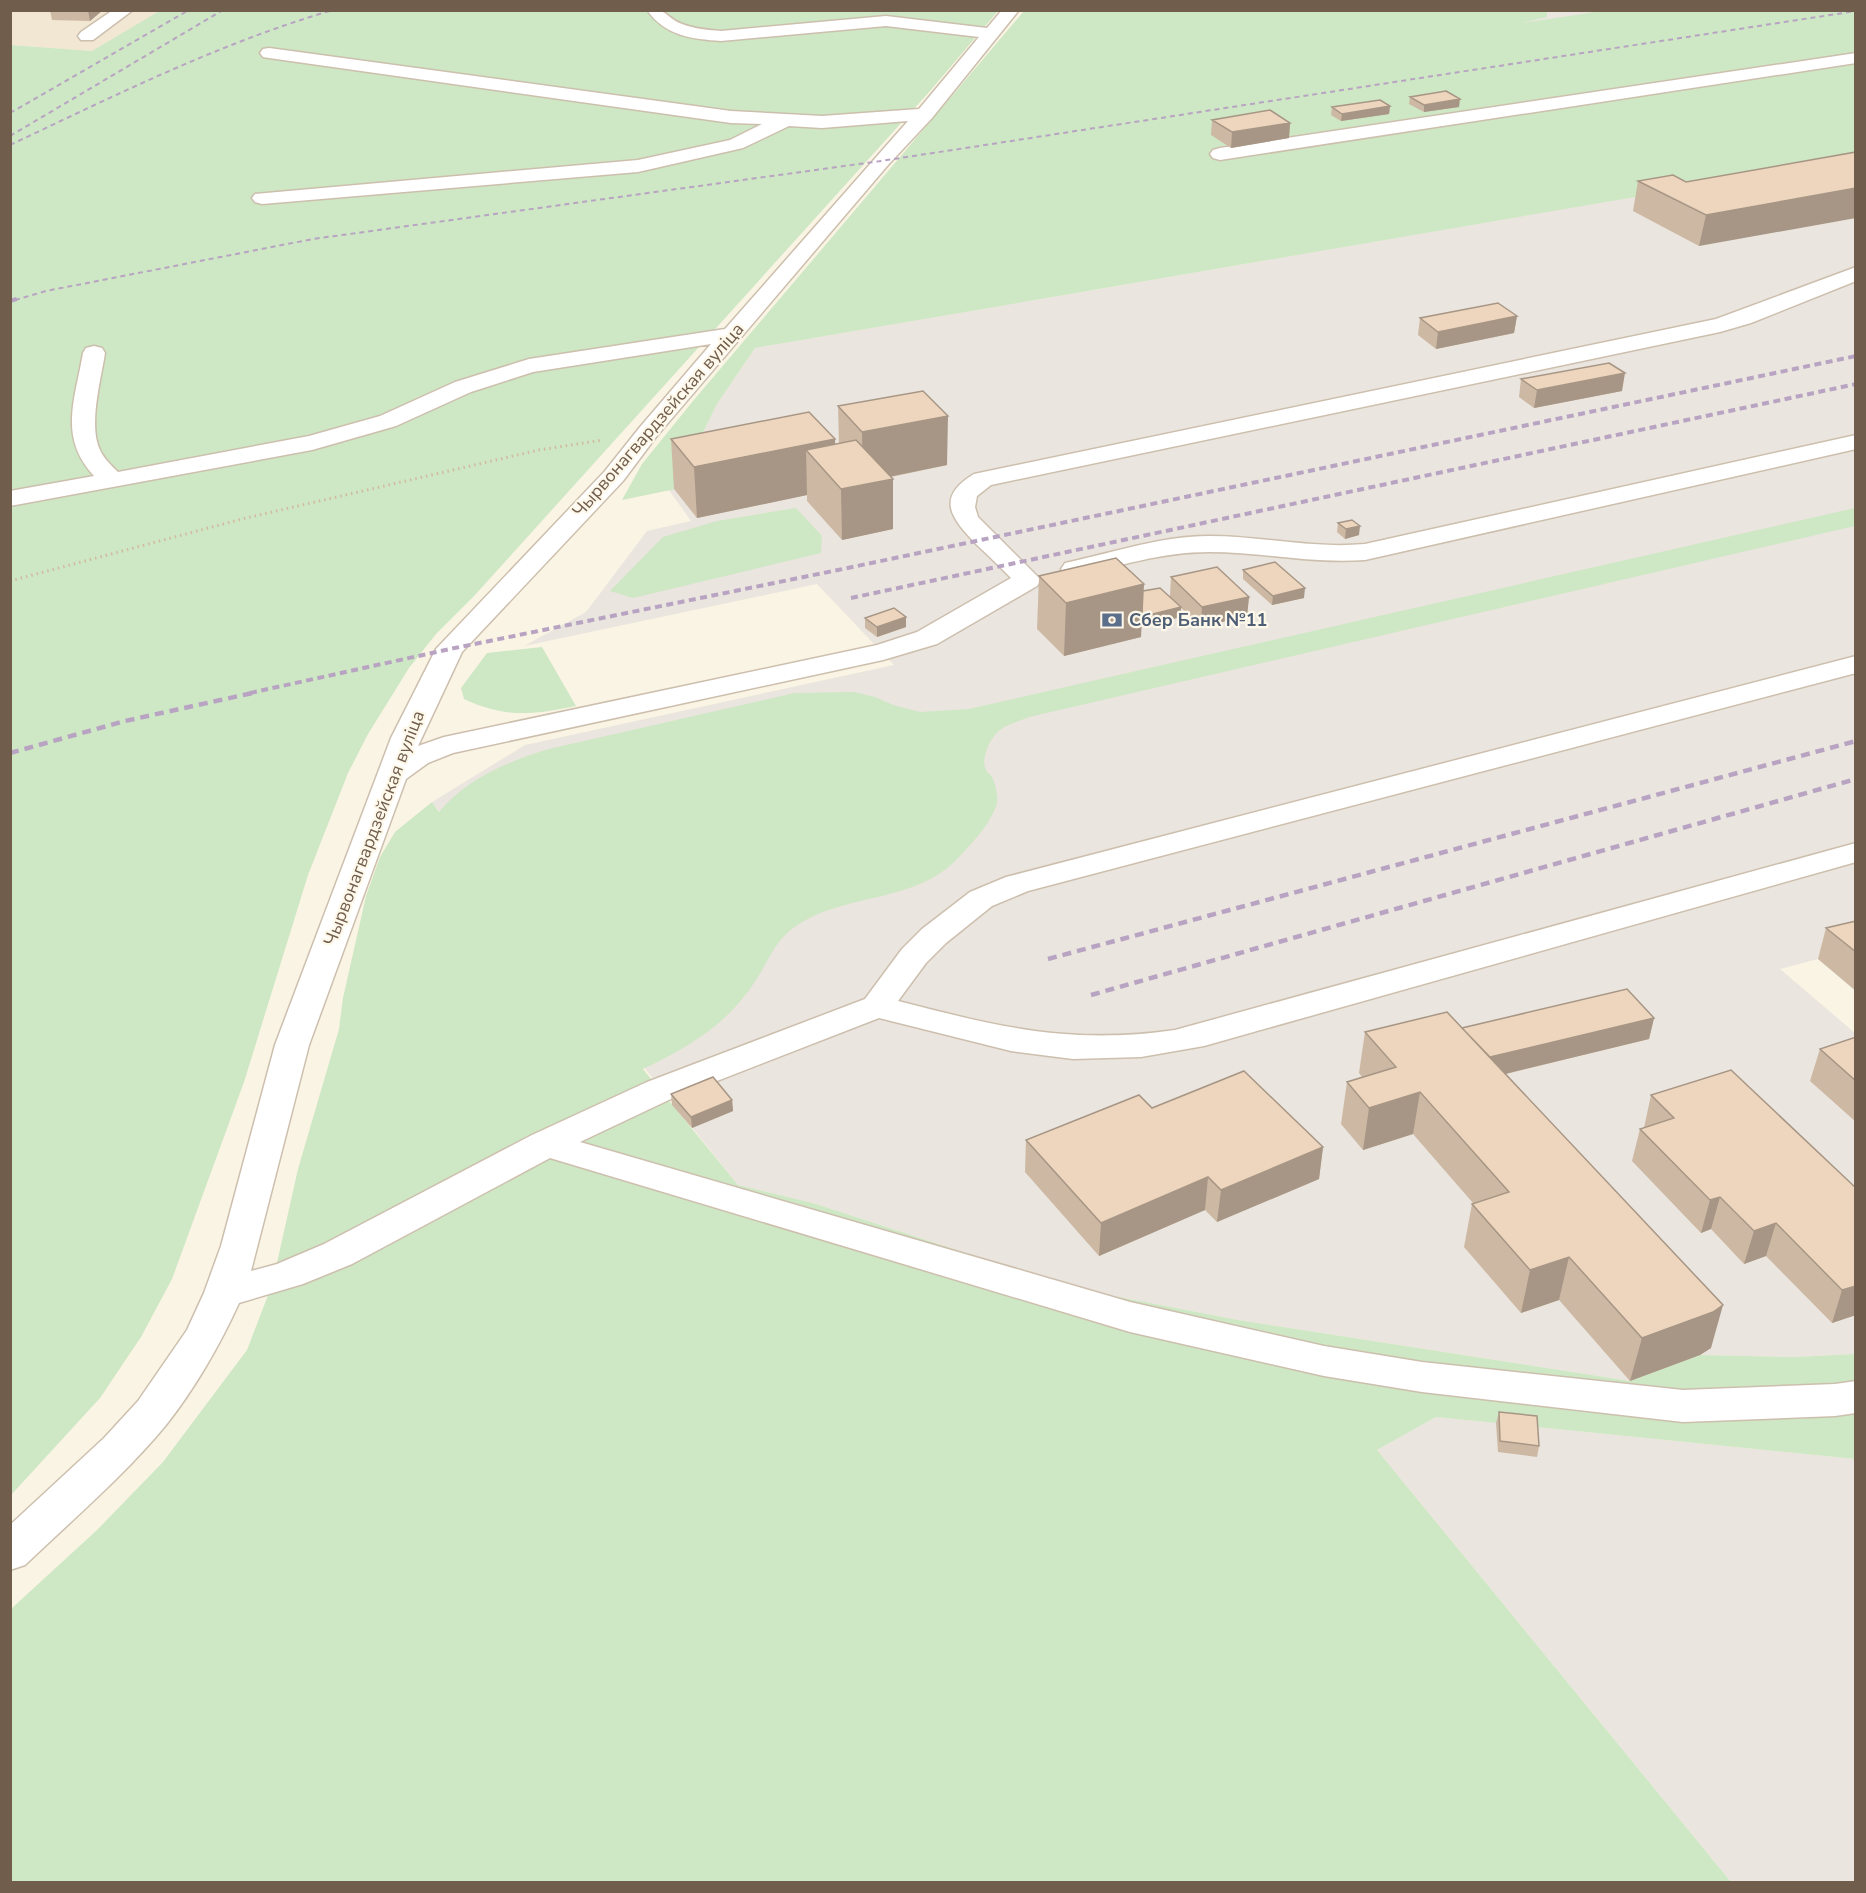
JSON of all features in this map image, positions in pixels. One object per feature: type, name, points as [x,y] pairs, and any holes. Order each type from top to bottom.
[{"type":"street","points":[[87,36],[125,10]]},
{"type":"street","points":[[655,10],[668,23],[677,28],[706,35],[748,34],[900,16],[991,34]]},
{"type":"street","name":"Чырвонагвардзейская вуліца","points":[[10,1552],[78,1491],[153,1412],[204,1336],[224,1293],[240,1246],[292,1045],[393,774],[422,702],[450,649],[614,476],[648,432],[881,161],[925,114],[1011,10]]},
{"type":"street","points":[[269,53],[687,111],[783,121],[850,121],[925,114]]},
{"type":"street","points":[[1220,154],[1856,58]]},
{"type":"street","points":[[262,198],[638,166],[736,144],[783,121]]},
{"type":"street","points":[[1028,580],[968,520],[962,511],[960,503],[964,494],[983,478],[1720,325],[1856,273]]},
{"type":"street","points":[[10,499],[269,453],[351,433],[388,421],[494,375],[529,366],[733,334]]},
{"type":"street","points":[[94,353],[83,430],[86,447],[96,464],[112,480]]},
{"type":"street","points":[[393,774],[418,757],[455,743],[905,646],[952,625],[1028,580],[1186,545],[1230,545],[1312,554],[1365,552],[1856,442]]},
{"type":"street","points":[[224,1293],[289,1274],[338,1254],[545,1144],[660,1090],[877,1007],[914,956],[940,930],[981,899],[1017,884],[1856,664]]},
{"type":"street","points":[[877,1007],[1005,1038],[1056,1046],[1102,1048],[1150,1045],[1192,1038],[1856,852]]},
{"type":"street","points":[[545,1144],[1130,1317],[1324,1361],[1510,1388],[1683,1406],[1835,1401],[1856,1397]]},
{"type":"path","points":[[10,581],[254,516],[539,450],[648,432]]},
{"type":"shaded area","points":[[10,11],[160,11],[92,51],[11,45]]},
{"type":"shaded area","points":[[1490,11],[1609,11],[1522,23]]},
{"type":"shaded area","points":[[1855,159],[1855,991],[1818,959],[1780,969],[1855,1033],[1855,1354],[1795,1357],[1700,1355],[1630,1381],[1238,1320],[1073,1288],[813,1203],[738,1185],[432,802],[525,745],[894,665],[817,584],[524,646],[586,612],[647,531],[691,521],[669,490],[694,484],[683,473],[717,404],[755,348]]},
{"type":"shaded area","points":[[1436,1417],[1855,1459],[1855,1882],[1731,1882],[1377,1450]]},
{"type":"green space","points":[[161,10],[998,11],[930,91],[475,595],[436,634],[409,668],[368,734],[348,773],[308,875],[244,1082],[172,1279],[141,1337],[100,1398],[11,1495],[11,45],[92,51]]},
{"type":"green space","points":[[1609,10],[1855,11],[1855,176],[1647,195],[755,348],[717,404],[683,473],[695,485],[622,500],[642,464],[693,401],[1024,11],[1547,11],[1547,17],[1522,23]]},
{"type":"green space","points":[[796,508],[822,536],[821,553],[633,598],[610,591],[663,537],[717,521]]},
{"type":"green space","points":[[1855,508],[1855,526],[1029,717],[1007,726],[993,737],[984,760],[986,771],[994,782],[997,803],[980,833],[958,858],[941,873],[922,883],[901,891],[836,908],[816,915],[796,926],[778,944],[745,995],[720,1022],[691,1043],[643,1069],[738,1185],[813,1203],[1073,1288],[1238,1320],[1630,1381],[1700,1355],[1795,1357],[1855,1354],[1855,1459],[1436,1417],[1377,1450],[1731,1882],[11,1882],[11,1609],[97,1530],[163,1462],[247,1350],[272,1285],[298,1169],[339,1029],[343,998],[366,896],[380,857],[395,832],[432,802],[439,812],[450,800],[475,781],[503,766],[549,749],[795,693],[854,692],[920,712],[969,709]]},
{"type":"green space","points":[[542,647],[576,706],[519,713],[492,709],[464,699],[461,688],[487,653]]},
{"type":"building","points":[[1446,91],[1460,99],[1424,105],[1410,97]]},
{"type":"building","points":[[1380,100],[1390,106],[1342,114],[1332,107]]},
{"type":"building","points":[[1270,110],[1290,123],[1232,132],[1212,120]]},
{"type":"building","points":[[1856,152],[1856,188],[1706,215],[1638,181],[1673,175],[1686,182]]},
{"type":"building","points":[[1498,303],[1517,316],[1438,332],[1420,318]]},
{"type":"building","points":[[1609,363],[1625,373],[1537,390],[1521,379]]},
{"type":"building","points":[[923,391],[948,416],[862,432],[838,406]]},
{"type":"building","points":[[809,412],[835,439],[694,467],[671,439]]},
{"type":"building","points":[[856,440],[893,479],[841,489],[806,450]]},
{"type":"building","points":[[1352,520],[1360,526],[1346,529],[1338,523]]},
{"type":"building","points":[[1116,558],[1144,584],[1066,603],[1039,576]]},
{"type":"building","points":[[1275,562],[1305,588],[1273,596],[1243,570]]},
{"type":"building","points":[[1217,567],[1249,597],[1202,607],[1171,577]]},
{"type":"building","points":[[1160,588],[1181,607],[1145,616],[1142,613],[1143,591]]},
{"type":"building","points":[[894,608],[906,617],[877,627],[865,618]]},
{"type":"building","points":[[1856,921],[1856,952],[1826,928]]},
{"type":"building","points":[[1627,989],[1654,1018],[1490,1057],[1462,1028]]},
{"type":"building","points":[[1447,1012],[1723,1305],[1713,1312],[1642,1338],[1569,1257],[1530,1270],[1472,1204],[1509,1192],[1420,1092],[1369,1108],[1347,1082],[1396,1067],[1365,1032]]},
{"type":"building","points":[[1856,1037],[1856,1081],[1820,1049]]},
{"type":"building","points":[[1731,1070],[1856,1188],[1856,1286],[1842,1290],[1776,1223],[1754,1231],[1720,1197],[1710,1200],[1640,1129],[1674,1118],[1651,1095]]},
{"type":"building","points":[[1244,1071],[1323,1147],[1221,1190],[1208,1177],[1101,1223],[1026,1140],[1139,1095],[1152,1108]]},
{"type":"building","points":[[713,1077],[732,1100],[691,1117],[671,1094]]},
{"type":"building","points":[[1499,1412],[1537,1416],[1539,1446],[1500,1441]]},
{"type":"railway","points":[[10,113],[189,10]]},
{"type":"railway","points":[[10,136],[223,10]]},
{"type":"railway","points":[[10,145],[209,54],[333,10]]},
{"type":"railway","points":[[15,300],[46,291],[313,239],[881,161],[1856,11]]},
{"type":"railway","points":[[10,301],[20,298]]},
{"type":"railway","points":[[250,693],[450,649],[838,570],[1856,356]]},
{"type":"railway","points":[[851,598],[1856,384]]},
{"type":"railway","points":[[10,753],[125,721],[257,692]]},
{"type":"railway","points":[[1048,959],[1856,741]]},
{"type":"railway","points":[[1091,995],[1856,779]]},
{"type":"place","name":"Сбер Банк №11","points":[[1112,620]]}]
